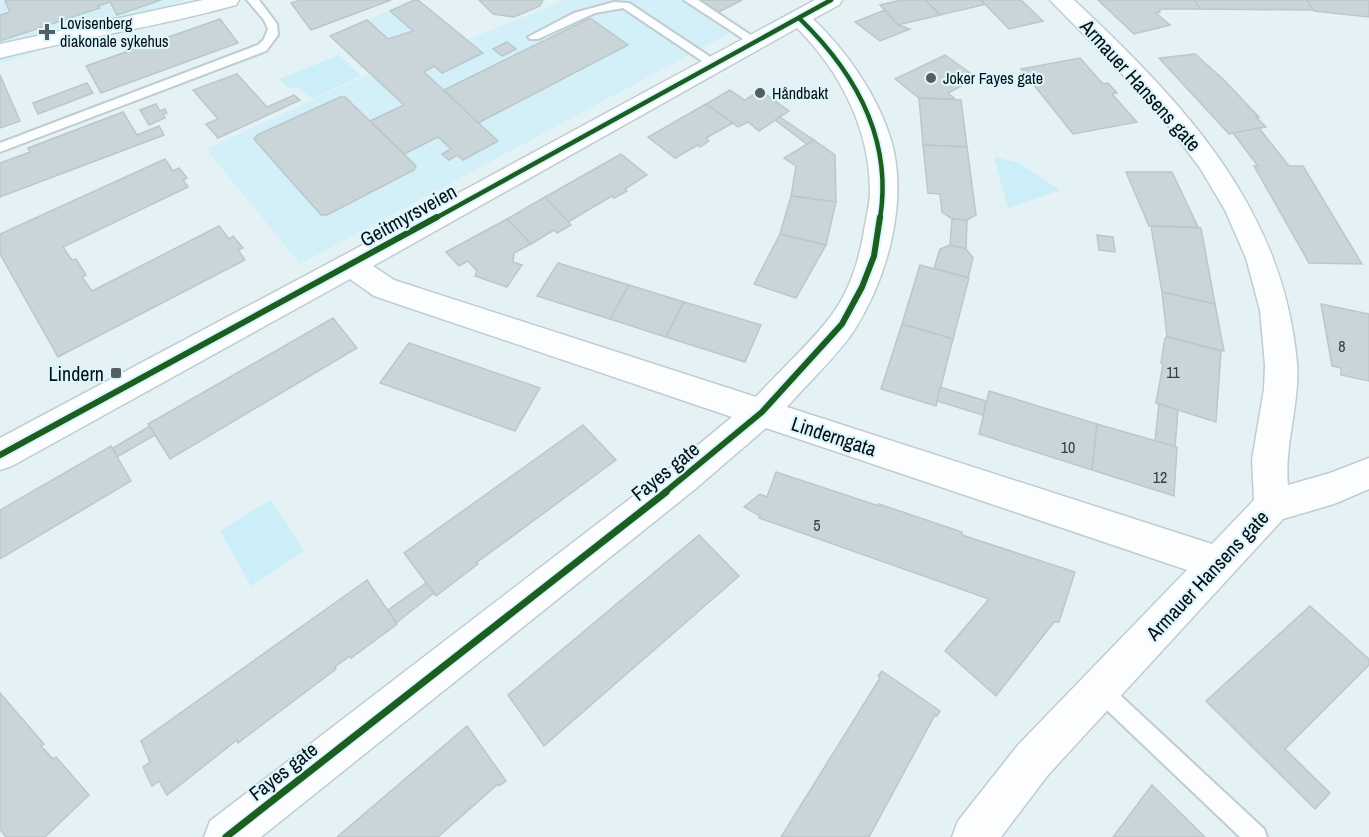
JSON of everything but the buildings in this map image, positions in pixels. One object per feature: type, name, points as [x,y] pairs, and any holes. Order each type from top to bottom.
[{"type":"street","points":[[0,51],[51,37],[201,8],[228,0]]},
{"type":"street","name":"Geitmyrsveien","points":[[0,455],[831,0]]},
{"type":"street","name":"Armauer Hansens gate","points":[[975,837],[1033,760],[1272,506],[1269,461],[1281,366],[1277,324],[1268,278],[1252,236],[1227,189],[1194,142],[1114,51],[1062,0]]},
{"type":"street","name":"Fayes gate","points":[[226,837],[682,480],[762,412],[842,324],[862,287],[874,256],[884,193],[878,140],[860,97],[824,42],[799,18]]},
{"type":"street","name":"Linderngata","points":[[354,263],[384,288],[1217,563]]},
{"type":"street","points":[[1272,506],[1335,488],[1369,473]]},
{"type":"lane","points":[[0,148],[262,48],[274,33],[274,26],[254,0]]},
{"type":"lane","points":[[690,0],[755,42]]},
{"type":"lane","points":[[534,37],[597,9],[611,5],[625,6],[715,64]]},
{"type":"lane","points":[[1099,689],[1256,837]]},
{"type":"shaded area","name":"Lovisenberg diakonale sykehus","points":[[0,0],[186,0],[0,64]]},
{"type":"shaded area","points":[[418,0],[467,40],[565,0],[680,0],[730,33],[300,264],[206,149],[369,74],[330,36]]},
{"type":"shaded area","points":[[339,55],[361,76],[312,99],[300,88],[288,88],[279,79]]},
{"type":"shaded area","points":[[994,157],[1019,163],[1060,190],[1008,208]]},
{"type":"shaded area","points":[[271,500],[304,551],[251,586],[220,531]]},
{"type":"cycle path","points":[[0,455],[831,0]]},
{"type":"cycle path","points":[[226,837],[682,479],[762,412],[842,324],[862,287],[874,256],[884,193],[882,163],[878,140],[860,97],[824,42],[799,18]]},
{"type":"place","name":"Lovisenberg diakonale sykehus","points":[[47,32]]},
{"type":"place","name":"Joker Fayes gate","points":[[931,78]]},
{"type":"place","name":"Håndbakt","points":[[760,93]]},
{"type":"place","name":"Lindern","points":[[116,373]]}]
